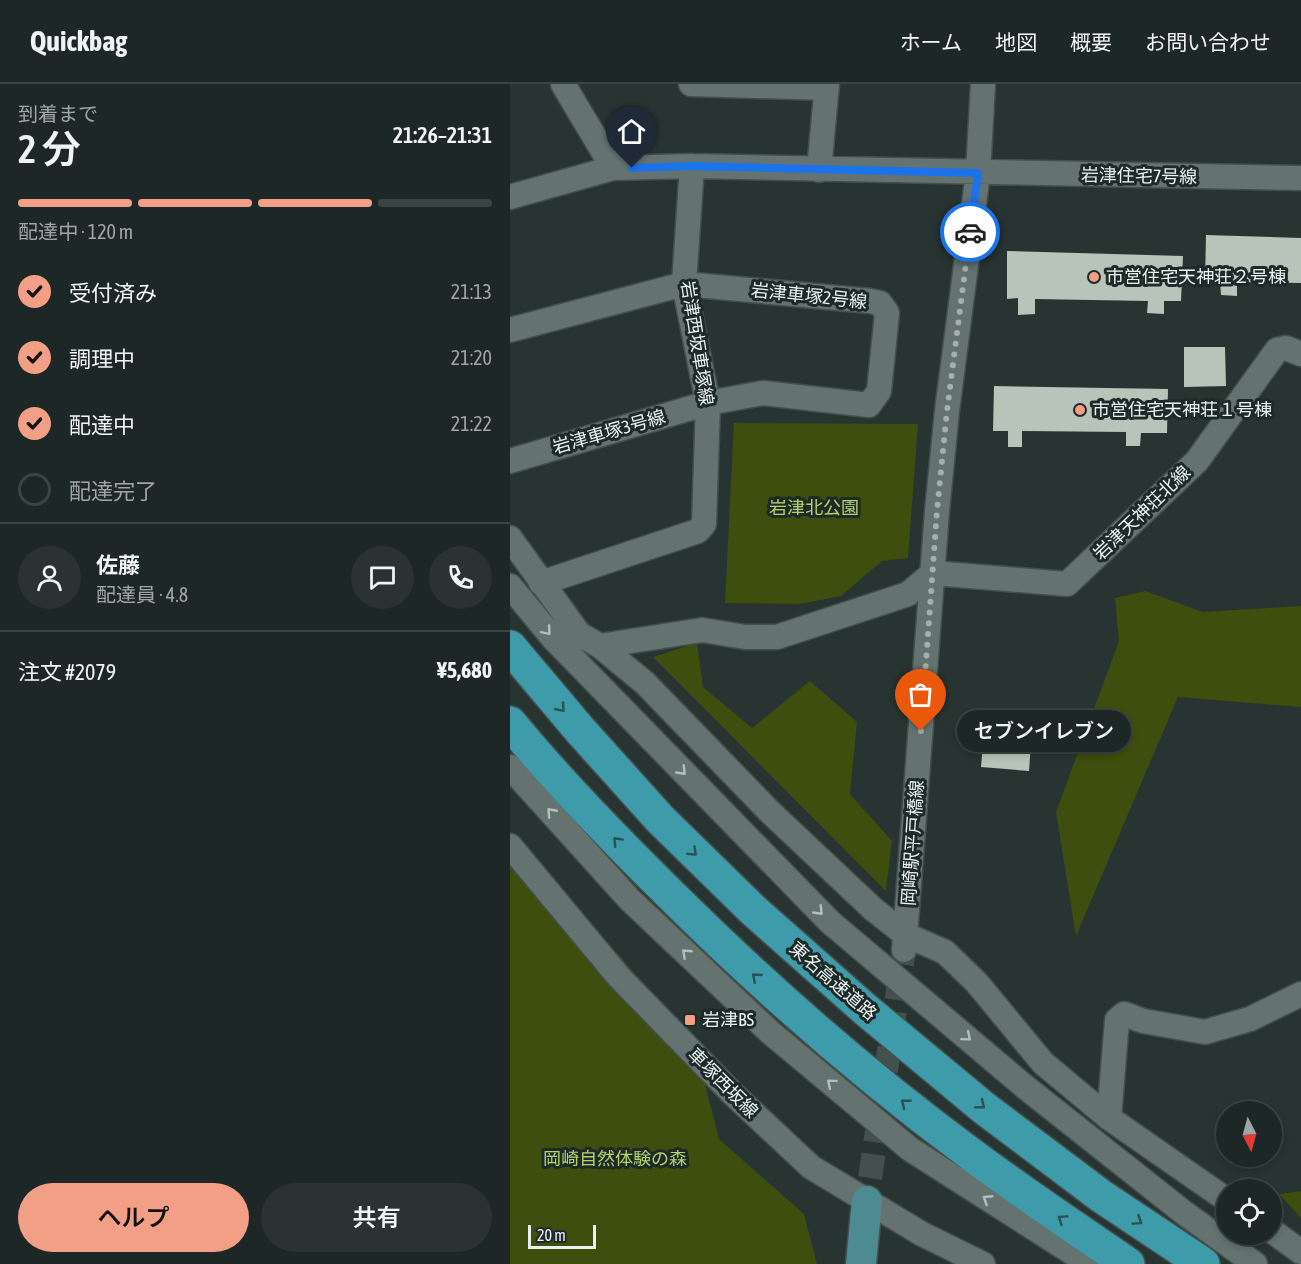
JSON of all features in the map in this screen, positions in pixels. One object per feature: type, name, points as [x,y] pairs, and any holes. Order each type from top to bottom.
[{"type":"highway","name":"東名高速道路","points":[[510,647],[660,819],[762,918],[866,1010],[984,1108],[1101,1196],[1203,1264]]},
{"type":"highway","points":[[510,723],[540,759],[624,849],[742,965],[859,1066],[968,1152],[1128,1264]]},
{"type":"main road","points":[[861,1264],[869,1189]]},
{"type":"street","points":[[562,84],[613,168]]},
{"type":"street","points":[[691,84],[827,86],[819,170]]},
{"type":"street","points":[[978,173],[983,84]]},
{"type":"street","name":"岩津住宅7号線","points":[[510,197],[613,168],[692,166],[1301,178]]},
{"type":"street","name":"岩津西坂車塚線","points":[[541,583],[698,531],[704,524],[708,403],[684,284],[692,166]]},
{"type":"street","name":"岡崎駅平戸橋線","points":[[905,942],[947,411],[978,173]]},
{"type":"street","points":[[510,330],[684,284]]},
{"type":"street","name":"岩津車塚2号線","points":[[684,284],[870,301],[880,303],[887,313],[879,391],[869,405],[763,393],[708,403]]},
{"type":"street","name":"岩津天神荘北線","points":[[933,573],[1067,584],[1197,461],[1277,350],[1286,348],[1301,354]]},
{"type":"street","name":"岩津車塚3号線","points":[[510,461],[708,403]]},
{"type":"street","points":[[510,538],[579,634],[600,646],[645,683],[769,811],[905,942],[945,952],[977,983],[1043,1063],[1109,1118],[1216,1192]]},
{"type":"street","points":[[600,646],[702,630],[745,638],[777,637],[908,594],[933,573]]},
{"type":"street","points":[[510,586],[553,638],[830,922],[1024,1086],[1183,1212],[1255,1264]]},
{"type":"street","points":[[510,767],[630,900],[771,1033],[910,1149],[1090,1264]]},
{"type":"street","name":"車塚西坂線","points":[[510,846],[619,977],[732,1093],[811,1167],[869,1189],[922,1234],[983,1264]]},
{"type":"street","points":[[1109,1118],[1117,1020],[1124,1014],[1143,1021],[1205,1032],[1250,1019],[1301,994]]},
{"type":"street","points":[[1282,1239],[1301,1252]]},
{"type":"green space","name":"岩津北公園","points":[[734,423],[918,424],[908,558],[882,561],[841,596],[799,604],[725,603]]},
{"type":"green space","points":[[1145,591],[1203,612],[1301,606],[1301,707],[1178,697],[1076,936],[1056,812],[1119,641],[1115,598]]},
{"type":"green space","points":[[697,643],[703,687],[752,728],[810,681],[857,722],[850,794],[892,841],[886,891],[653,657]]},
{"type":"green space","name":"岡崎自然体験の森","points":[[510,858],[619,955],[696,1048],[719,1139],[804,1214],[817,1264],[510,1264]]},
{"type":"green space","points":[[1301,1191],[1301,1218],[1282,1197],[1282,1194]]},
{"type":"building","points":[[1206,235],[1301,238],[1301,283],[1237,282],[1237,296],[1221,295],[1220,281],[1205,281]]},
{"type":"building","name":"市営住宅天神荘２号棟","points":[[1007,251],[1183,256],[1181,301],[1164,301],[1164,314],[1147,313],[1148,301],[1035,299],[1035,314],[1018,315],[1018,298],[1007,299]]},
{"type":"building","points":[[1184,347],[1225,347],[1226,386],[1184,387]]},
{"type":"building","name":"市営住宅天神荘１号棟","points":[[994,386],[1168,389],[1167,433],[1141,433],[1140,446],[1126,446],[1126,432],[1022,431],[1022,447],[1008,447],[1008,431],[993,431]]},
{"type":"building","points":[[986,710],[1033,715],[1029,771],[981,767]]},
{"type":"tunnel","points":[[870,1178],[904,950]]},
{"type":"way so far","points":[[921,731],[937,511],[947,411],[970,232]]},
{"type":"place","name":"市営住宅天神荘２号棟","points":[[1094,277]]},
{"type":"place","name":"市営住宅天神荘１号棟","points":[[1080,410]]},
{"type":"place","name":"セブンイレブン","points":[[921,731]]},
{"type":"place","name":"岩津BS","points":[[690,1020]]},
{"type":"route","points":[[632,168],[692,166],[978,173],[970,232]]}]
